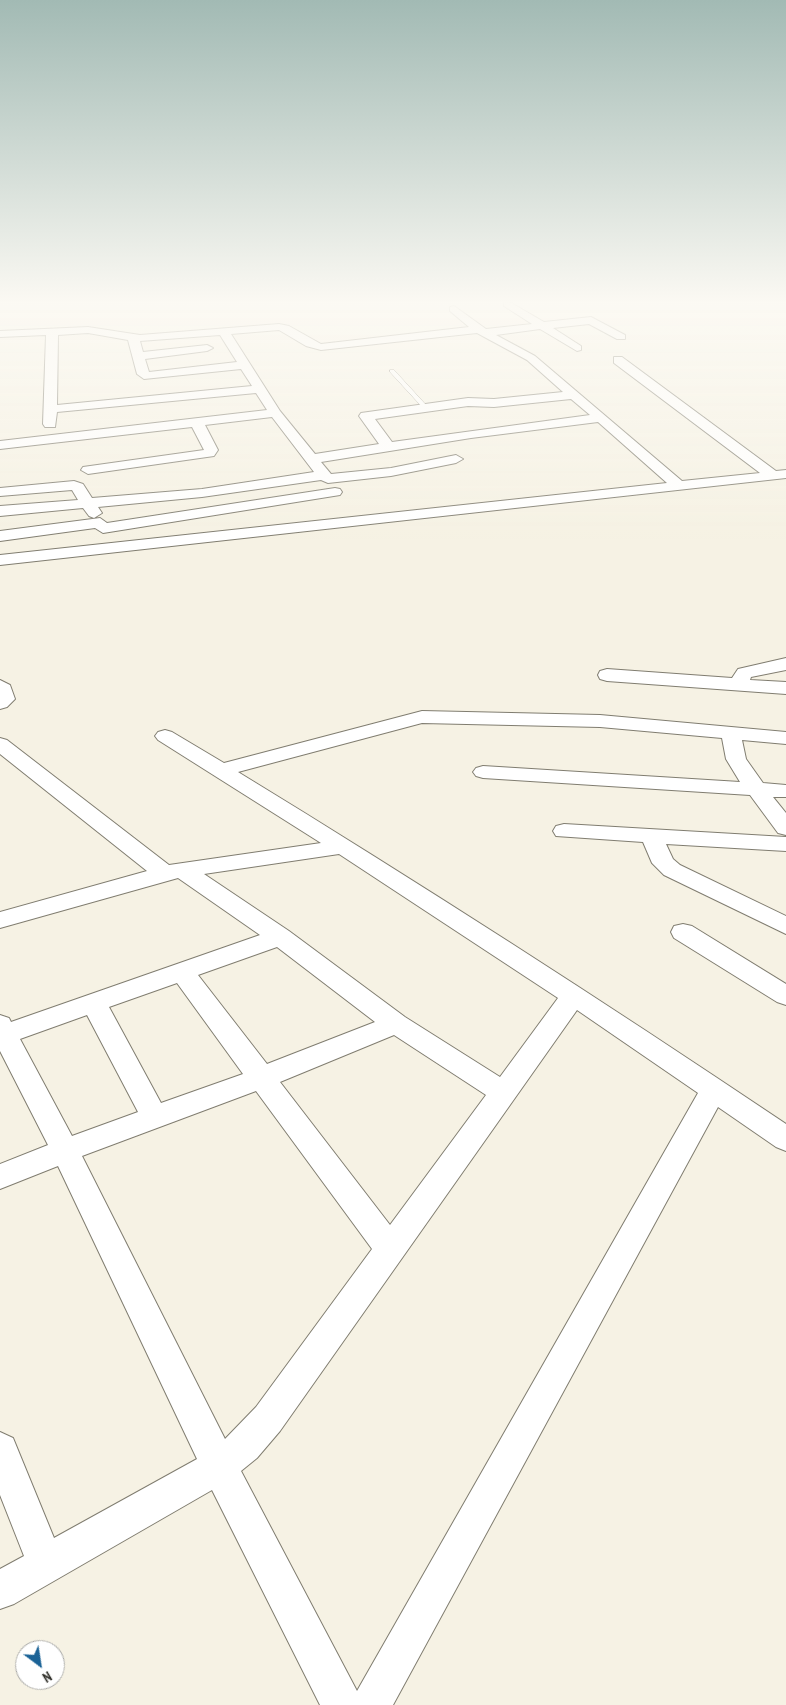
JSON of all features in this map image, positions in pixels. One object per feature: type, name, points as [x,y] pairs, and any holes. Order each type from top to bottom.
[{"type":"street","points":[[48,440],[52,409],[52,380]]},
{"type":"street","points":[[252,380],[275,413],[326,477],[355,520]]},
{"type":"street","points":[[557,380],[678,485]]},
{"type":"street","points":[[645,380],[779,475]]},
{"type":"street","points":[[52,409],[258,389]]},
{"type":"street","points":[[388,447],[366,416],[426,407],[574,394]]},
{"type":"street","points":[[0,446],[197,424],[275,413]]},
{"type":"street","points":[[312,459],[601,418]]},
{"type":"street","points":[[88,470],[208,453],[210,450],[197,424]]},
{"type":"street","points":[[0,511],[87,501],[202,493],[326,477],[391,472],[456,459]]},
{"type":"street","points":[[0,560],[779,475]]},
{"type":"street","points":[[0,492],[74,485],[87,501],[113,547]]},
{"type":"street","points":[[0,536],[101,526],[336,492]]},
{"type":"street","points":[[737,684],[744,673],[786,664]]},
{"type":"street","points":[[606,675],[786,688]]},
{"type":"street","points":[[0,686],[3,689],[5,699],[0,703]]},
{"type":"street","points":[[222,770],[422,717],[600,722],[731,735],[786,738]]},
{"type":"street","points":[[731,735],[739,765],[755,789],[786,828]]},
{"type":"street","points":[[166,736],[345,846],[574,995],[786,1139]]},
{"type":"street","points":[[0,744],[173,871],[280,937],[396,1024],[504,1093]]},
{"type":"street","points":[[483,772],[786,791]]},
{"type":"street","points":[[564,831],[786,844]]},
{"type":"street","points":[[651,836],[663,863],[672,870],[786,926]]},
{"type":"street","points":[[0,920],[173,871],[345,846]]},
{"type":"street","points":[[683,932],[786,996]]},
{"type":"street","points":[[280,937],[94,1002],[5,1041],[65,1150],[219,1466],[342,1705]]},
{"type":"street","points":[[182,972],[391,1250]]},
{"type":"street","points":[[0,1590],[219,1466],[244,1446],[268,1419],[574,995]]},
{"type":"street","points":[[94,1002],[155,1118]]},
{"type":"street","points":[[0,1177],[65,1150],[261,1078],[396,1024]]},
{"type":"street","points":[[371,1705],[714,1089]]},
{"type":"street","points":[[0,1450],[46,1564]]},
{"type":"lane","points":[[400,380],[426,407]]}]
